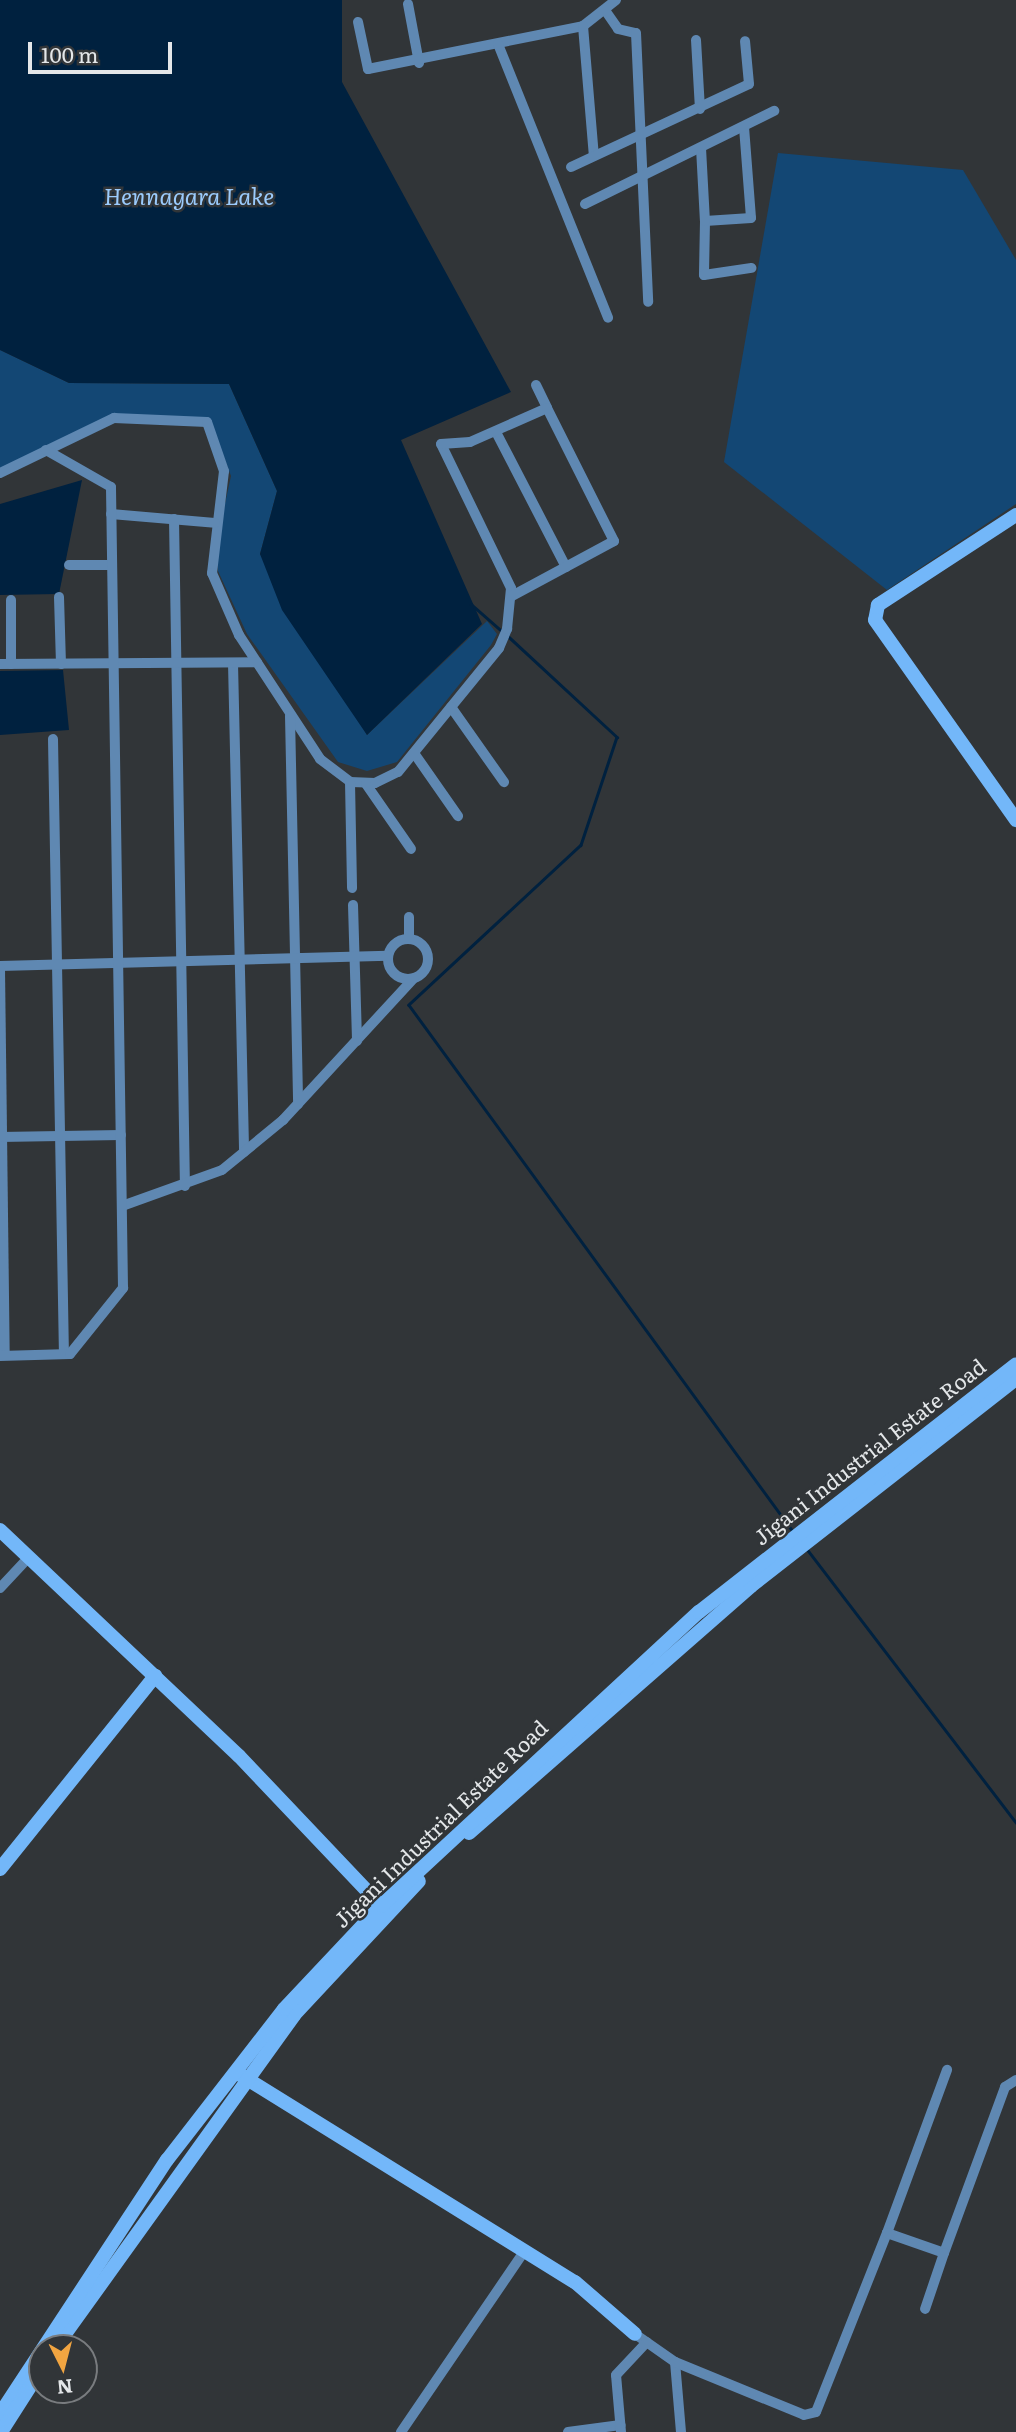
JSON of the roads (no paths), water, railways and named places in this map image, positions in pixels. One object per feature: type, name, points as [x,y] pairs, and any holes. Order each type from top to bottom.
[{"type":"main road","points":[[1016,515],[878,605],[875,620],[1016,820]]},
{"type":"main road","name":"Jigani Industrial Estate Road","points":[[0,2414],[82,2281],[241,2075],[385,1910],[530,1777],[799,1539],[1016,1363]]},
{"type":"main road","name":"Jigani Industrial Estate Road","points":[[799,1539],[1016,1379]]},
{"type":"main road","points":[[0,1530],[155,1676],[385,1910]]},
{"type":"main road","points":[[0,1868],[155,1676]]},
{"type":"main road","points":[[241,2075],[525,2250],[641,2338]]},
{"type":"main road","name":"Jigani Industrial Estate Road","points":[[65,2334],[241,2075]]},
{"type":"main road","points":[[1,2432],[28,2390]]},
{"type":"street","points":[[358,22],[365,68],[419,61],[583,26],[607,13],[616,0]]},
{"type":"street","points":[[408,4],[419,61]]},
{"type":"street","points":[[607,13],[618,29],[636,33],[638,137],[648,302]]},
{"type":"street","points":[[583,26],[594,156]]},
{"type":"street","points":[[696,40],[700,109]]},
{"type":"street","points":[[571,167],[749,85],[745,41]]},
{"type":"street","points":[[498,44],[608,318]]},
{"type":"street","points":[[585,204],[775,111]]},
{"type":"street","points":[[705,221],[751,218],[744,127]]},
{"type":"street","points":[[701,148],[705,275],[751,268]]},
{"type":"street","points":[[512,596],[614,541],[536,385]]},
{"type":"street","points":[[0,473],[114,418],[207,422],[224,471],[215,523],[212,573],[257,663],[324,765],[350,782],[366,784],[391,777],[414,753],[499,648],[512,596],[442,444],[496,432],[547,408]]},
{"type":"street","points":[[496,432],[566,567]]},
{"type":"street","points":[[46,450],[111,487],[113,663],[118,963],[121,1135],[123,1288],[64,1354],[3,1355],[0,967],[57,964],[118,963],[388,956]]},
{"type":"street","points":[[111,514],[215,523]]},
{"type":"street","points":[[174,519],[185,1186]]},
{"type":"street","points":[[69,565],[112,565]]},
{"type":"street","points":[[59,597],[61,664]]},
{"type":"street","points":[[11,600],[11,664]]},
{"type":"street","points":[[233,663],[243,1152]]},
{"type":"street","points":[[0,664],[257,663]]},
{"type":"street","points":[[451,707],[504,782]]},
{"type":"street","points":[[290,714],[298,1104]]},
{"type":"street","points":[[53,739],[64,1354]]},
{"type":"street","points":[[414,753],[458,816]]},
{"type":"street","points":[[350,782],[352,888]]},
{"type":"street","points":[[366,784],[411,849]]},
{"type":"street","points":[[353,905],[357,1041]]},
{"type":"street","points":[[122,1206],[214,1175],[298,1104],[412,979],[425,970],[428,956],[409,939],[409,917]]},
{"type":"street","points":[[388,956],[397,942],[409,939]]},
{"type":"street","points":[[388,956],[394,974],[412,979]]},
{"type":"street","points":[[1,1137],[121,1135]]},
{"type":"street","points":[[0,1588],[29,1557]]},
{"type":"street","points":[[568,2432],[621,2429],[616,2375],[641,2338],[675,2362],[804,2415],[816,2412],[887,2233],[947,2070]]},
{"type":"street","points":[[925,2309],[1005,2087],[1016,2080]]},
{"type":"street","points":[[887,2233],[944,2253]]},
{"type":"street","points":[[401,2432],[525,2250]]},
{"type":"street","points":[[675,2362],[681,2432]]},
{"type":"water","name":"Hennagara Lake","points":[[0,0],[342,0],[342,82],[511,392],[401,440],[482,624],[367,735],[282,610],[260,554],[277,491],[229,384],[69,383],[0,350]]},
{"type":"water","points":[[82,480],[59,594],[0,595],[0,504]]},
{"type":"water","points":[[63,670],[69,730],[0,735],[0,671]]},
{"type":"waterway","points":[[471,604],[503,632]]},
{"type":"waterway","points":[[508,636],[617,737],[581,845],[409,1005],[792,1530]]},
{"type":"waterway","points":[[807,1549],[1016,1822]]}]
